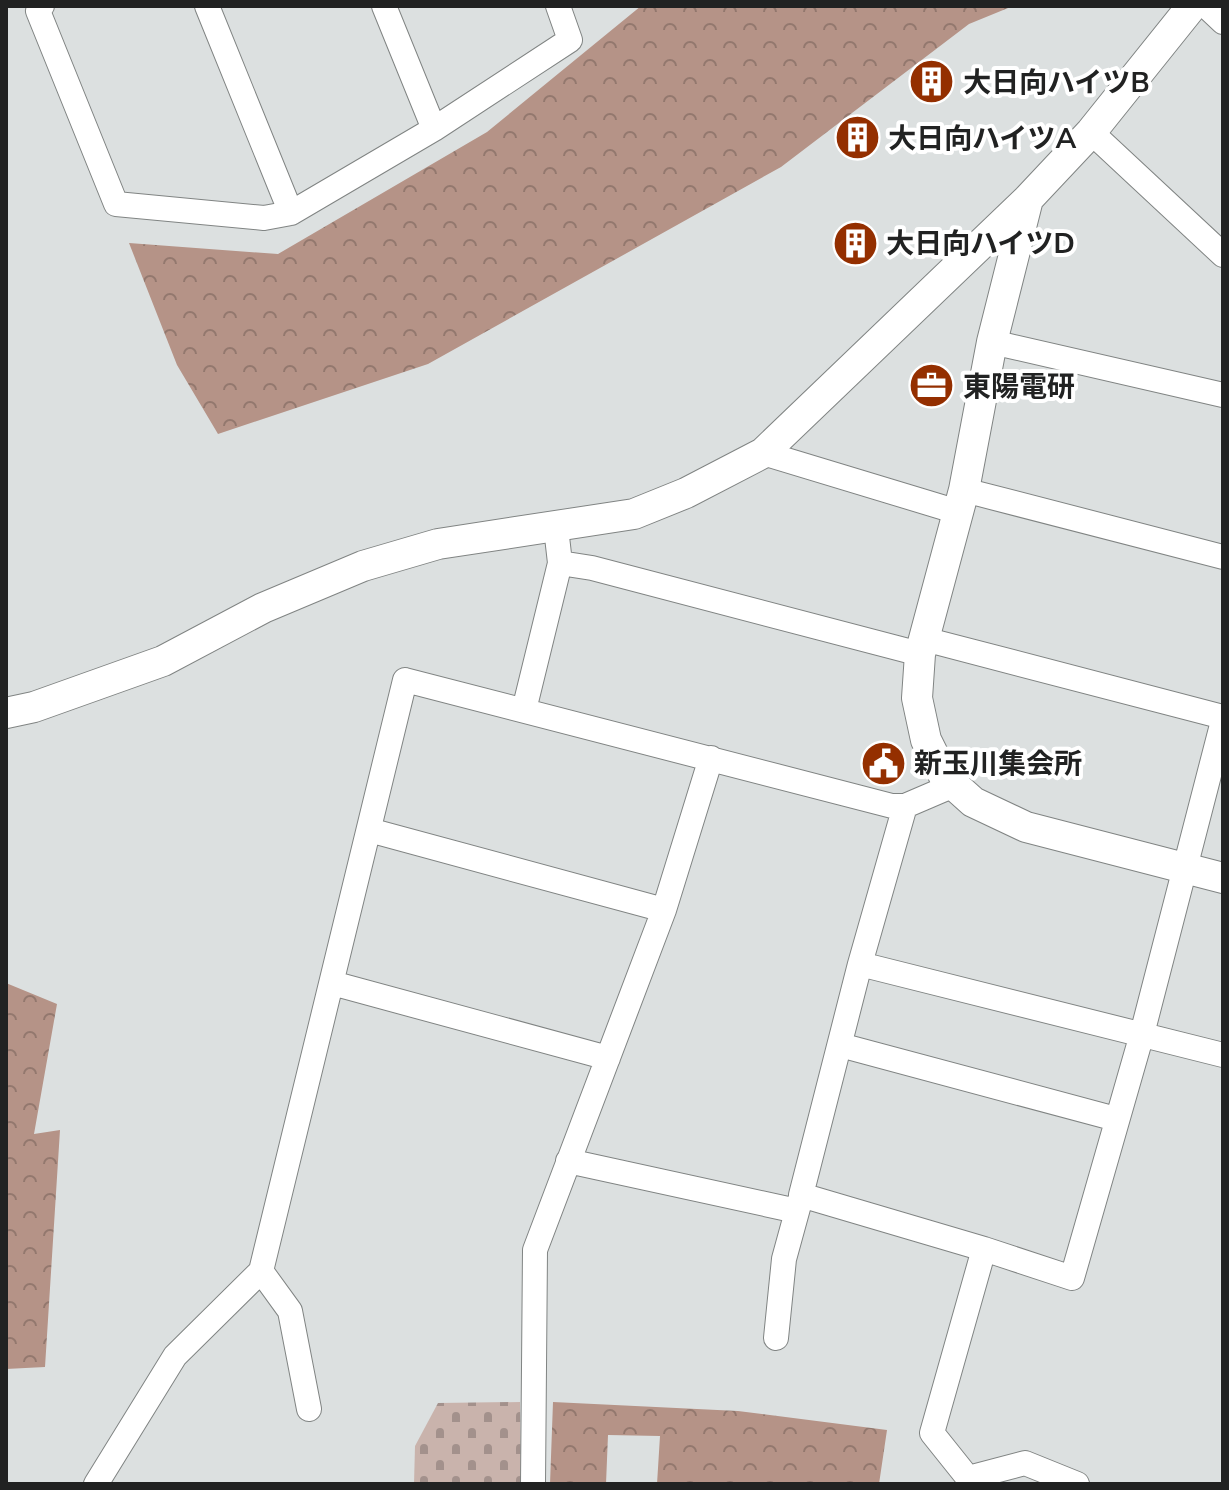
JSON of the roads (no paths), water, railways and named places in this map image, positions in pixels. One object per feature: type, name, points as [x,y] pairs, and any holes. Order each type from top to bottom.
[{"type":"street","points":[[42,6],[38,11],[116,204],[264,218],[291,213],[434,129],[570,40],[563,8]]},
{"type":"street","points":[[207,6],[291,213]]},
{"type":"street","points":[[384,6],[434,129]]},
{"type":"street","points":[[6,713],[34,707],[163,661],[263,608],[363,566],[438,544],[634,514],[686,493],[763,453],[1028,199],[1091,132],[1192,6]]},
{"type":"street","points":[[1206,6],[1223,22]]},
{"type":"street","points":[[1091,132],[1223,255]]},
{"type":"street","points":[[1028,199],[992,342],[961,501],[922,646],[917,698],[926,740],[944,776],[973,802],[1026,827],[1223,878]]},
{"type":"street","points":[[992,342],[1223,395]]},
{"type":"street","points":[[763,453],[961,501],[1223,557]]},
{"type":"street","points":[[524,710],[560,563],[556,528]]},
{"type":"street","points":[[560,563],[592,568],[1223,719],[1142,1034],[1072,1278],[984,1249],[799,1203],[568,1161]]},
{"type":"street","points":[[96,1484],[175,1356],[261,1271],[405,680],[892,806],[905,806],[954,785]]},
{"type":"street","points":[[533,1484],[535,1250],[664,910],[711,758]]},
{"type":"street","points":[[776,1338],[784,1259],[860,964],[905,806]]},
{"type":"street","points":[[369,830],[664,910]]},
{"type":"street","points":[[860,964],[1223,1055]]},
{"type":"street","points":[[332,983],[608,1058]]},
{"type":"street","points":[[840,1045],[1116,1119]]},
{"type":"street","points":[[984,1249],[932,1433],[968,1481],[1025,1463],[1077,1484]]},
{"type":"street","points":[[261,1271],[290,1311],[309,1409]]},
{"type":"place","name":"大日向ハイツB","points":[[932,82]]},
{"type":"place","name":"大日向ハイツA","points":[[857,138]]},
{"type":"place","name":"大日向ハイツD","points":[[855,243]]},
{"type":"place","name":"東陽電研","points":[[932,386]]},
{"type":"place","name":"新玉川集会所","points":[[883,763]]}]
